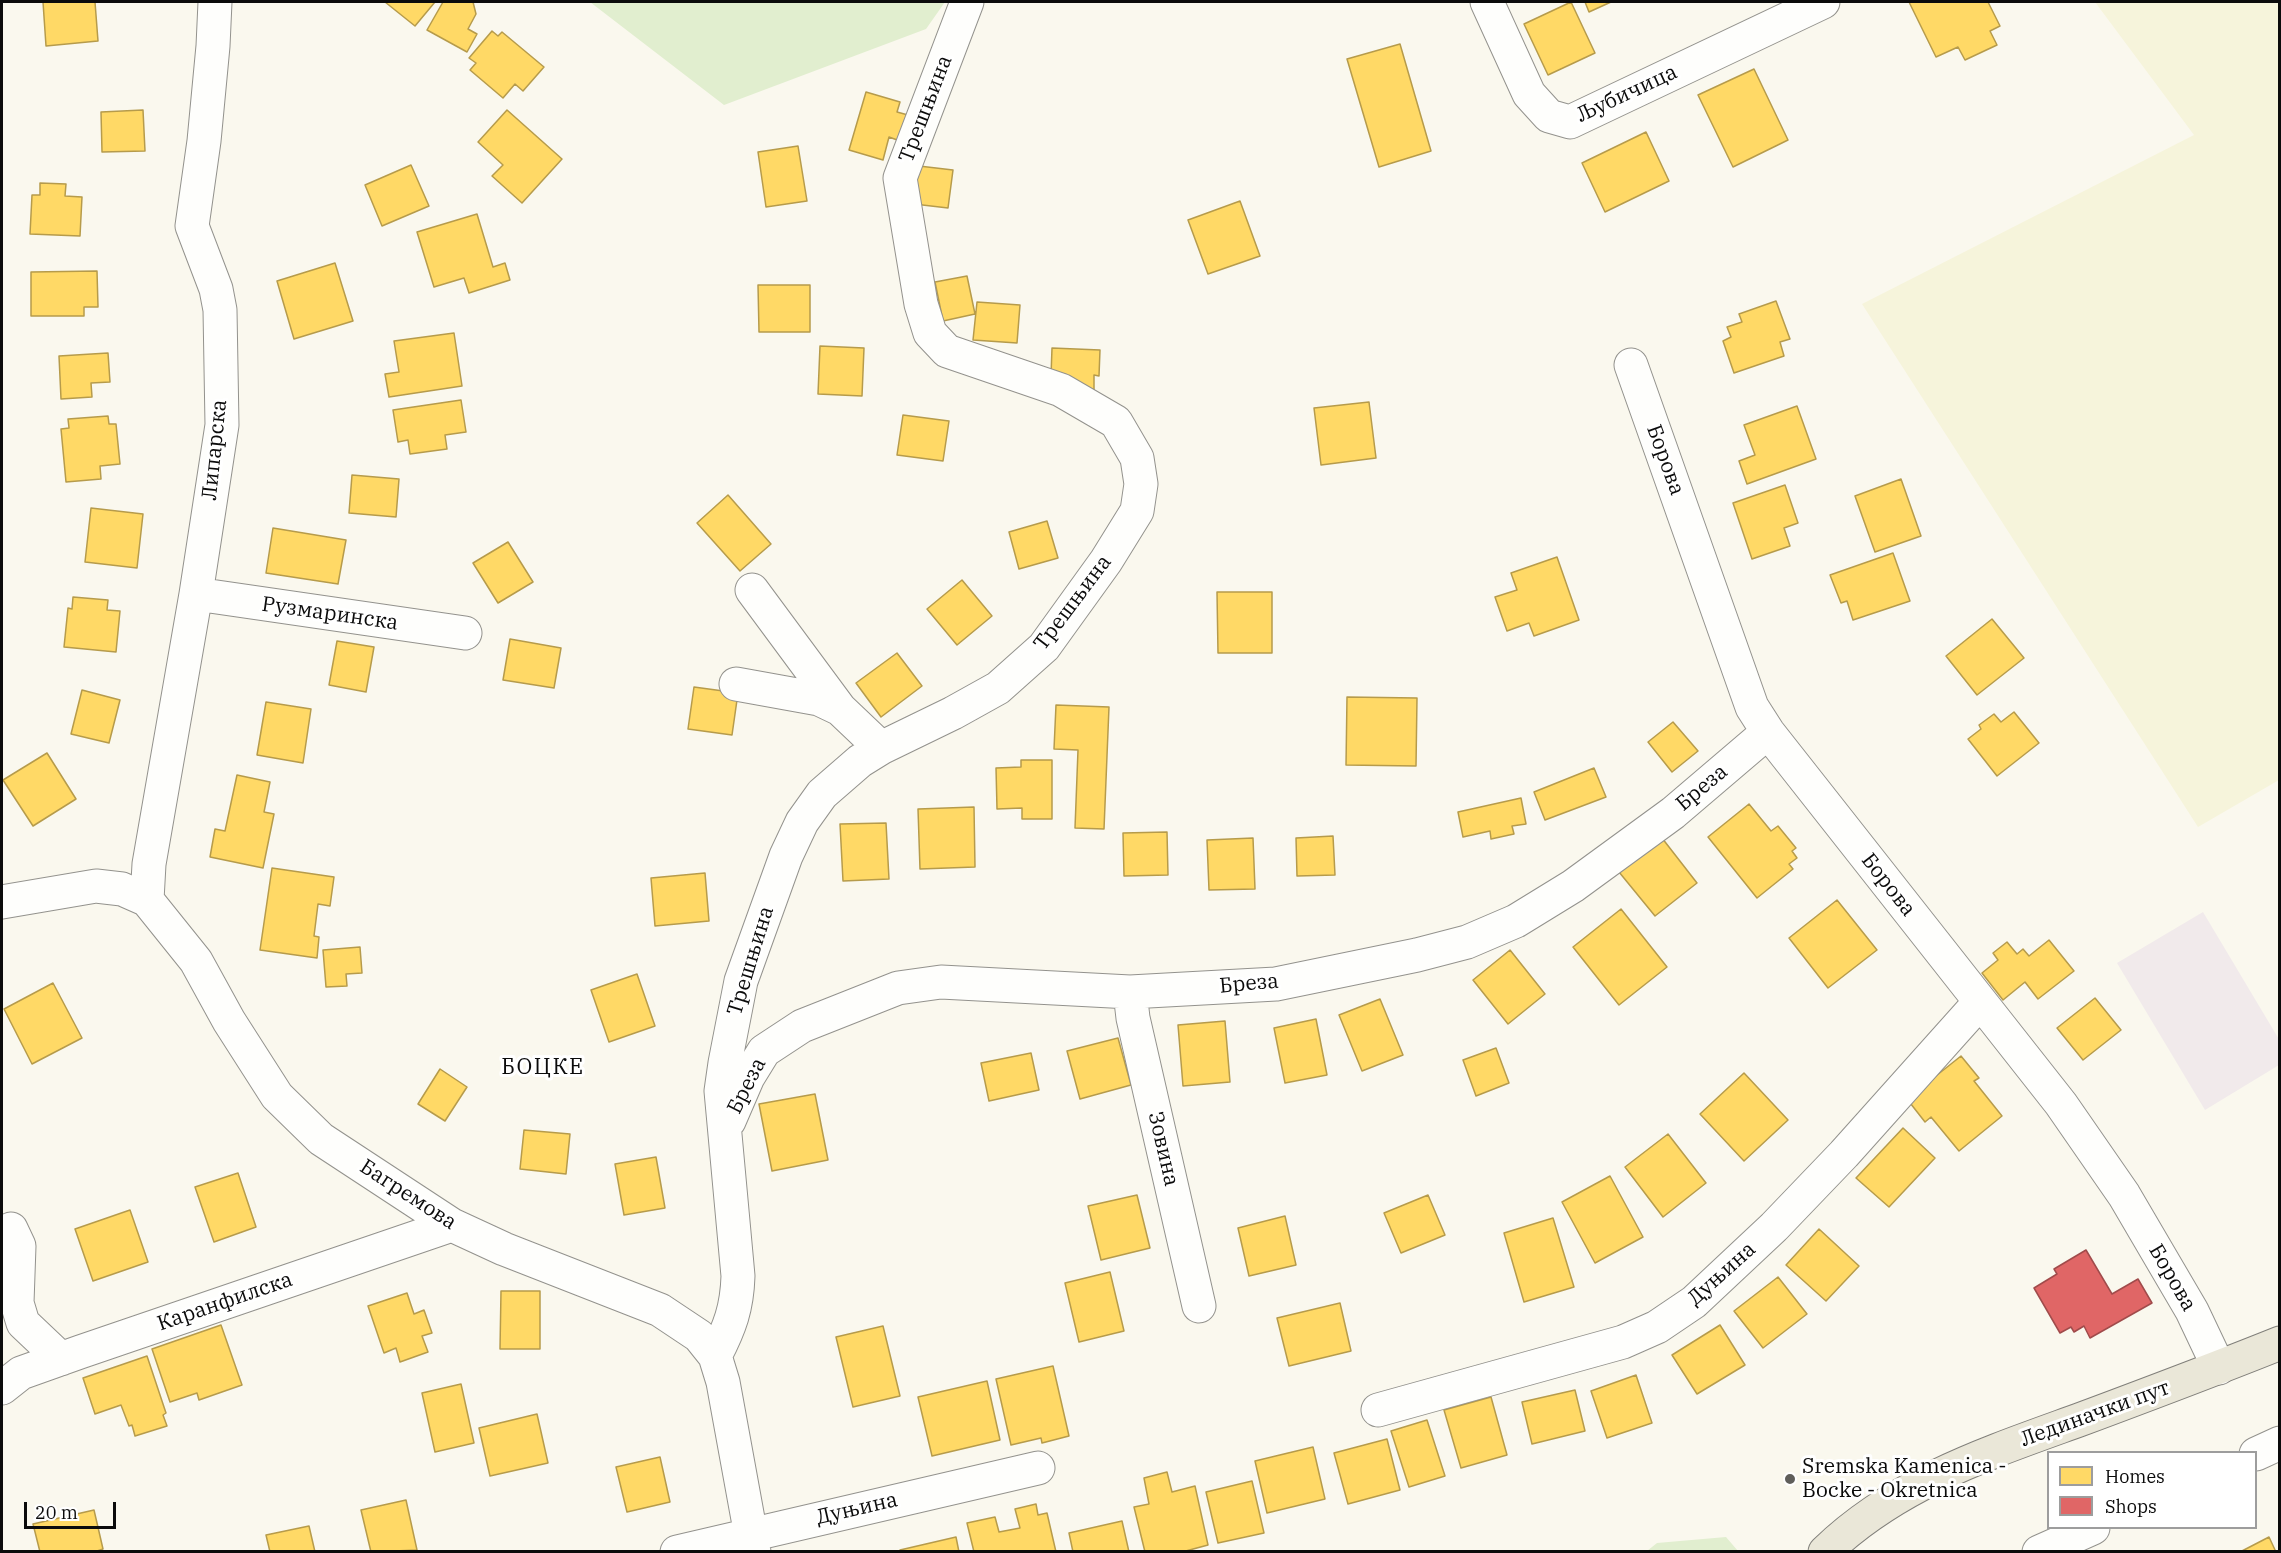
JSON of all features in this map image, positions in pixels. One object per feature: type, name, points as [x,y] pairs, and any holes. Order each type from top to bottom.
[{"type":"main road","name":"Лединачки пут","points":[[1825,1551],[1874,1511],[1922,1482],[1994,1450],[2219,1368],[2280,1343]]},
{"type":"street","name":"Липарска","points":[[147,900],[149,864],[196,594],[222,425],[220,310],[216,289],[192,226],[207,117],[215,2]]},
{"type":"street","name":"Трешњина","points":[[715,1356],[726,1335],[737,1302],[738,1276],[721,1091],[729,1036],[741,981],[786,856],[802,822],[822,794],[860,761],[998,688],[1044,647],[1106,561],[1137,511],[1141,484],[1137,458],[1116,422],[1061,390],[947,351],[930,333],[921,304],[900,178],[967,2]]},
{"type":"street","name":"Љубичица","points":[[1487,2],[1529,94],[1549,116],[1570,122],[1823,2]]},
{"type":"street","name":"Борова","points":[[1631,365],[1752,707],[1768,732],[2061,1104],[2124,1195],[2192,1311],[2219,1368]]},
{"type":"street","points":[[752,590],[840,709],[881,748]]},
{"type":"street","name":"Рузмаринска","points":[[196,594],[465,633]]},
{"type":"street","points":[[736,684],[819,699],[840,709]]},
{"type":"street","name":"Бреза","points":[[725,1131],[748,1077],[764,1051],[802,1026],[898,988],[941,982],[1130,992],[1276,984],[1417,955],[1467,942],[1516,921],[1573,886],[1673,813],[1768,732]]},
{"type":"street","name":"Багремова","points":[[2,902],[96,886],[122,889],[147,900],[196,961],[277,1096],[321,1139],[452,1225],[504,1249],[660,1310],[699,1336],[715,1356],[723,1382],[752,1543]]},
{"type":"street","name":"Зовина","points":[[1130,992],[1133,1018],[1199,1306]]},
{"type":"street","name":"Дуњина","points":[[1378,1410],[1623,1342],[1666,1321],[1694,1302],[1774,1227],[1851,1146],[1980,1002]]},
{"type":"street","name":"Каранфилска","points":[[2,1388],[21,1373],[452,1225]]},
{"type":"street","points":[[11,1229],[19,1246],[17,1303],[23,1323],[61,1359]]},
{"type":"street","points":[[2257,1454],[2280,1443]]},
{"type":"street","name":"Дуњина","points":[[677,1551],[752,1543],[1038,1468]]},
{"type":"street","points":[[2039,1551],[2088,1529]]},
{"type":"shaded area","points":[[2095,2],[2279,2],[2279,780],[2198,827],[1862,304],[2194,135]]},
{"type":"shaded area","points":[[2203,912],[2280,1041],[2279,1065],[2205,1110],[2117,963]]},
{"type":"green space","points":[[590,2],[945,2],[926,29],[724,105]]},
{"type":"green space","points":[[1726,1537],[1738,1551],[1647,1551],[1657,1543]]},
{"type":"building: Homes","points":[[43,2],[95,2],[98,41],[46,46]]},
{"type":"building: Homes","points":[[385,2],[435,2],[415,26]]},
{"type":"building: Homes","points":[[443,2],[473,2],[476,14],[468,29],[477,34],[467,52],[427,30]]},
{"type":"building: Homes","points":[[1571,2],[1595,53],[1548,75],[1524,24]]},
{"type":"building: Homes","points":[[1585,2],[1611,2],[1589,12]]},
{"type":"building: Homes","points":[[1909,2],[1988,2],[2000,26],[1990,31],[1997,45],[1965,60],[1958,47],[1936,57]]},
{"type":"building: Homes","points":[[492,31],[498,36],[502,32],[544,67],[523,91],[515,84],[503,98],[470,70],[476,63],[469,58]]},
{"type":"building: Homes","points":[[1400,44],[1431,151],[1379,167],[1347,59]]},
{"type":"building: Homes","points":[[1754,69],[1788,140],[1733,167],[1698,95]]},
{"type":"building: Homes","points":[[866,92],[900,102],[897,112],[908,115],[900,141],[889,137],[883,160],[849,150]]},
{"type":"building: Homes","points":[[143,110],[145,151],[102,152],[101,112]]},
{"type":"building: Homes","points":[[507,110],[562,159],[522,203],[492,176],[503,165],[478,142]]},
{"type":"building: Homes","points":[[1646,132],[1669,181],[1605,212],[1582,163]]},
{"type":"building: Homes","points":[[798,146],[807,201],[766,207],[758,152]]},
{"type":"building: Homes","points":[[411,165],[429,206],[382,226],[365,185]]},
{"type":"building: Homes","points":[[919,166],[953,170],[948,208],[914,204]]},
{"type":"building: Homes","points":[[40,183],[66,184],[65,196],[82,197],[80,236],[30,234],[32,195],[40,195]]},
{"type":"building: Homes","points":[[1240,201],[1260,256],[1208,274],[1188,220]]},
{"type":"building: Homes","points":[[477,214],[493,267],[505,263],[510,280],[469,293],[464,278],[434,287],[417,232]]},
{"type":"building: Homes","points":[[335,263],[353,321],[294,339],[277,281]]},
{"type":"building: Homes","points":[[97,271],[98,307],[84,307],[84,316],[31,316],[31,272]]},
{"type":"building: Homes","points":[[967,276],[975,314],[943,321],[935,282]]},
{"type":"building: Homes","points":[[758,285],[810,285],[810,332],[759,332]]},
{"type":"building: Homes","points":[[1776,301],[1790,339],[1780,342],[1784,356],[1734,373],[1723,341],[1731,337],[1727,327],[1742,322],[1739,314]]},
{"type":"building: Homes","points":[[977,302],[1020,305],[1017,343],[973,340]]},
{"type":"building: Homes","points":[[454,333],[462,386],[389,397],[385,374],[399,372],[394,341]]},
{"type":"building: Homes","points":[[820,346],[864,348],[862,396],[818,394]]},
{"type":"building: Homes","points":[[1052,348],[1100,350],[1099,376],[1094,375],[1094,394],[1051,376]]},
{"type":"building: Homes","points":[[108,353],[110,382],[91,383],[92,397],[61,399],[59,356]]},
{"type":"building: Homes","points":[[461,400],[466,432],[445,435],[447,449],[410,454],[408,440],[398,442],[393,410]]},
{"type":"building: Homes","points":[[1369,402],[1376,458],[1321,465],[1314,408]]},
{"type":"building: Homes","points":[[1797,406],[1816,459],[1747,484],[1739,461],[1755,455],[1744,425]]},
{"type":"building: Homes","points":[[903,415],[949,421],[943,461],[897,455]]},
{"type":"building: Homes","points":[[108,416],[109,424],[116,424],[120,464],[100,466],[101,479],[66,482],[61,429],[69,428],[68,419]]},
{"type":"building: Homes","points":[[352,475],[399,479],[396,517],[349,513]]},
{"type":"building: Homes","points":[[1901,479],[1921,536],[1875,552],[1855,496]]},
{"type":"building: Homes","points":[[1785,485],[1798,523],[1784,528],[1790,546],[1752,559],[1733,503]]},
{"type":"building: Homes","points":[[728,495],[771,544],[740,571],[697,523]]},
{"type":"building: Homes","points":[[91,508],[143,514],[137,568],[85,562]]},
{"type":"building: Homes","points":[[1047,521],[1058,558],[1019,569],[1009,532]]},
{"type":"building: Homes","points":[[273,528],[346,540],[338,584],[266,573]]},
{"type":"building: Homes","points":[[508,542],[533,582],[498,603],[473,563]]},
{"type":"building: Homes","points":[[1893,553],[1910,601],[1853,620],[1847,601],[1841,603],[1830,575]]},
{"type":"building: Homes","points":[[1557,557],[1579,620],[1534,636],[1529,623],[1507,631],[1495,597],[1517,590],[1511,573]]},
{"type":"building: Homes","points":[[962,580],[992,616],[957,645],[927,609]]},
{"type":"building: Homes","points":[[1217,592],[1272,592],[1272,653],[1218,653]]},
{"type":"building: Homes","points":[[73,597],[108,600],[107,610],[120,611],[116,652],[64,647],[68,608],[72,609]]},
{"type":"building: Homes","points":[[1992,619],[2024,658],[1977,695],[1946,656]]},
{"type":"building: Homes","points":[[510,639],[561,648],[554,688],[503,680]]},
{"type":"building: Homes","points":[[337,641],[374,647],[366,692],[329,685]]},
{"type":"building: Homes","points":[[897,653],[922,686],[881,717],[856,683]]},
{"type":"building: Homes","points":[[694,687],[738,693],[732,735],[688,729]]},
{"type":"building: Homes","points":[[82,690],[120,700],[109,743],[71,734]]},
{"type":"building: Homes","points":[[1347,697],[1417,698],[1416,766],[1346,765]]},
{"type":"building: Homes","points":[[266,702],[311,709],[303,763],[257,755]]},
{"type":"building: Homes","points":[[1056,705],[1109,707],[1104,829],[1075,828],[1078,750],[1054,749]]},
{"type":"building: Homes","points":[[2014,712],[2039,743],[1997,776],[1968,739],[1981,729],[1979,725],[1994,714],[2001,722]]},
{"type":"building: Homes","points":[[1673,722],[1698,751],[1672,772],[1648,742]]},
{"type":"building: Homes","points":[[47,753],[76,799],[33,826],[3,780]]},
{"type":"building: Homes","points":[[1021,760],[1052,760],[1052,819],[1022,819],[1022,808],[997,809],[996,768],[1021,767]]},
{"type":"building: Homes","points":[[1594,768],[1606,797],[1545,820],[1534,792]]},
{"type":"building: Homes","points":[[237,775],[270,782],[264,812],[274,814],[263,868],[210,857],[215,829],[225,831]]},
{"type":"building: Homes","points":[[1521,798],[1526,824],[1512,826],[1514,834],[1491,839],[1490,831],[1463,837],[1458,812]]},
{"type":"building: Homes","points":[[1749,804],[1771,831],[1778,826],[1796,848],[1792,851],[1797,858],[1789,864],[1793,869],[1757,898],[1708,837]]},
{"type":"building: Homes","points":[[974,807],[975,867],[920,869],[918,809]]},
{"type":"building: Homes","points":[[886,823],[889,879],[843,881],[840,824]]},
{"type":"building: Homes","points":[[1167,832],[1168,875],[1124,876],[1123,833]]},
{"type":"building: Homes","points":[[1333,836],[1335,875],[1297,876],[1296,838]]},
{"type":"building: Homes","points":[[1253,838],[1255,889],[1209,890],[1207,840]]},
{"type":"building: Homes","points":[[1662,838],[1697,883],[1655,916],[1619,872]]},
{"type":"building: Homes","points":[[272,868],[334,877],[330,906],[318,904],[314,936],[319,937],[317,958],[260,950]]},
{"type":"building: Homes","points":[[705,873],[709,921],[655,926],[651,878]]},
{"type":"building: Homes","points":[[1837,900],[1877,950],[1828,988],[1789,938]]},
{"type":"building: Homes","points":[[1621,909],[1667,967],[1619,1005],[1573,947]]},
{"type":"building: Homes","points":[[2049,940],[2074,971],[2038,999],[2025,982],[2003,1000],[1982,973],[1998,960],[1993,953],[2007,942],[2017,954],[2023,949],[2029,956]]},
{"type":"building: Homes","points":[[360,947],[362,973],[346,974],[347,986],[326,987],[323,950]]},
{"type":"building: Homes","points":[[1510,950],[1545,994],[1508,1024],[1473,980]]},
{"type":"building: Homes","points":[[637,974],[655,1026],[609,1042],[591,990]]},
{"type":"building: Homes","points":[[53,983],[82,1038],[32,1064],[4,1009]]},
{"type":"building: Homes","points":[[2095,998],[2121,1030],[2083,1060],[2057,1028]]},
{"type":"building: Homes","points":[[1380,999],[1403,1055],[1362,1071],[1339,1015]]},
{"type":"building: Homes","points":[[1316,1019],[1327,1075],[1285,1083],[1274,1028]]},
{"type":"building: Homes","points":[[1225,1021],[1230,1082],[1183,1086],[1178,1025]]},
{"type":"building: Homes","points":[[1118,1038],[1131,1085],[1080,1099],[1067,1051]]},
{"type":"building: Homes","points":[[1496,1048],[1509,1083],[1476,1096],[1463,1060]]},
{"type":"building: Homes","points":[[1031,1053],[1039,1090],[989,1101],[981,1063]]},
{"type":"building: Homes","points":[[1961,1056],[1979,1078],[1974,1081],[2002,1116],[1959,1151],[1931,1117],[1925,1122],[1907,1099]]},
{"type":"building: Homes","points":[[440,1069],[467,1087],[445,1121],[418,1104]]},
{"type":"building: Homes","points":[[1744,1073],[1788,1120],[1744,1161],[1700,1114]]},
{"type":"building: Homes","points":[[815,1094],[828,1160],[772,1171],[759,1104]]},
{"type":"building: Homes","points":[[1903,1128],[1935,1158],[1889,1207],[1856,1178]]},
{"type":"building: Homes","points":[[524,1130],[570,1134],[566,1174],[520,1169]]},
{"type":"building: Homes","points":[[1668,1134],[1706,1183],[1663,1217],[1625,1167]]},
{"type":"building: Homes","points":[[656,1157],[665,1208],[624,1215],[615,1164]]},
{"type":"building: Homes","points":[[238,1173],[256,1227],[214,1242],[195,1187]]},
{"type":"building: Homes","points":[[1610,1176],[1643,1237],[1595,1263],[1562,1202]]},
{"type":"building: Homes","points":[[1137,1195],[1150,1248],[1101,1260],[1088,1206]]},
{"type":"building: Homes","points":[[1428,1195],[1445,1235],[1401,1253],[1384,1213]]},
{"type":"building: Homes","points":[[130,1210],[148,1262],[93,1281],[75,1229]]},
{"type":"building: Homes","points":[[1285,1216],[1296,1265],[1249,1276],[1238,1228]]},
{"type":"building: Homes","points":[[1553,1218],[1574,1287],[1524,1302],[1504,1233]]},
{"type":"building: Homes","points":[[1819,1229],[1859,1266],[1826,1301],[1786,1265]]},
{"type":"building: Homes","points":[[1110,1272],[1124,1331],[1079,1342],[1065,1283]]},
{"type":"building: Homes","points":[[1778,1277],[1807,1314],[1763,1348],[1734,1311]]},
{"type":"building: Homes","points":[[501,1291],[540,1291],[540,1349],[500,1349]]},
{"type":"building: Homes","points":[[407,1293],[414,1314],[424,1310],[432,1333],[422,1336],[428,1352],[400,1362],[396,1348],[384,1353],[368,1306]]},
{"type":"building: Homes","points":[[1340,1303],[1351,1351],[1289,1366],[1277,1318]]},
{"type":"building: Homes","points":[[221,1325],[242,1385],[199,1400],[197,1393],[170,1402],[152,1349]]},
{"type":"building: Homes","points":[[1720,1325],[1745,1365],[1697,1394],[1672,1355]]},
{"type":"building: Homes","points":[[883,1326],[900,1396],[853,1407],[836,1337]]},
{"type":"building: Homes","points":[[147,1356],[166,1413],[163,1415],[167,1426],[135,1436],[121,1405],[95,1414],[83,1378]]},
{"type":"building: Homes","points":[[1053,1366],[1069,1436],[1042,1443],[1041,1438],[1011,1445],[996,1379]]},
{"type":"building: Homes","points":[[1636,1375],[1652,1423],[1607,1438],[1591,1391]]},
{"type":"building: Homes","points":[[987,1381],[1000,1440],[932,1456],[918,1397]]},
{"type":"building: Homes","points":[[461,1384],[474,1443],[435,1452],[422,1393]]},
{"type":"building: Homes","points":[[1575,1390],[1585,1431],[1532,1444],[1522,1402]]},
{"type":"building: Homes","points":[[1491,1397],[1507,1455],[1461,1468],[1444,1410]]},
{"type":"building: Homes","points":[[537,1414],[548,1463],[490,1476],[479,1428]]},
{"type":"building: Homes","points":[[1427,1420],[1445,1476],[1409,1487],[1391,1431]]},
{"type":"building: Homes","points":[[1387,1439],[1400,1490],[1348,1504],[1334,1453]]},
{"type":"building: Homes","points":[[1313,1447],[1325,1499],[1267,1513],[1255,1461]]},
{"type":"building: Homes","points":[[660,1457],[670,1502],[627,1512],[616,1467]]},
{"type":"building: Homes","points":[[1167,1472],[1172,1492],[1195,1486],[1208,1545],[1182,1552],[1145,1552],[1134,1507],[1149,1504],[1144,1478]]},
{"type":"building: Homes","points":[[1252,1481],[1264,1533],[1218,1543],[1206,1492]]},
{"type":"building: Homes","points":[[406,1500],[417,1550],[371,1552],[361,1510]]},
{"type":"building: Homes","points":[[1036,1504],[1038,1515],[1047,1513],[1056,1552],[974,1552],[967,1523],[995,1517],[999,1532],[1020,1528],[1015,1509]]},
{"type":"building: Homes","points":[[94,1510],[103,1549],[94,1552],[40,1552],[33,1524]]},
{"type":"building: Homes","points":[[1122,1521],[1129,1552],[1073,1552],[1069,1533]]},
{"type":"building: Homes","points":[[309,1526],[315,1552],[270,1552],[266,1535]]},
{"type":"building: Homes","points":[[956,1537],[959,1552],[900,1552],[900,1550]]},
{"type":"building: Homes","points":[[2269,1537],[2276,1552],[2240,1552]]},
{"type":"building: Shops","points":[[2086,1250],[2112,1294],[2138,1279],[2152,1303],[2090,1338],[2084,1326],[2074,1332],[2071,1327],[2060,1333],[2034,1288],[2057,1274],[2054,1269]]},
{"type":"place","name":"Sremska Kamenica - Bocke - Okretnica","points":[[1790,1479]]},
{"type":"district","name":"БОЦКЕ","points":[[543,1068]]}]
